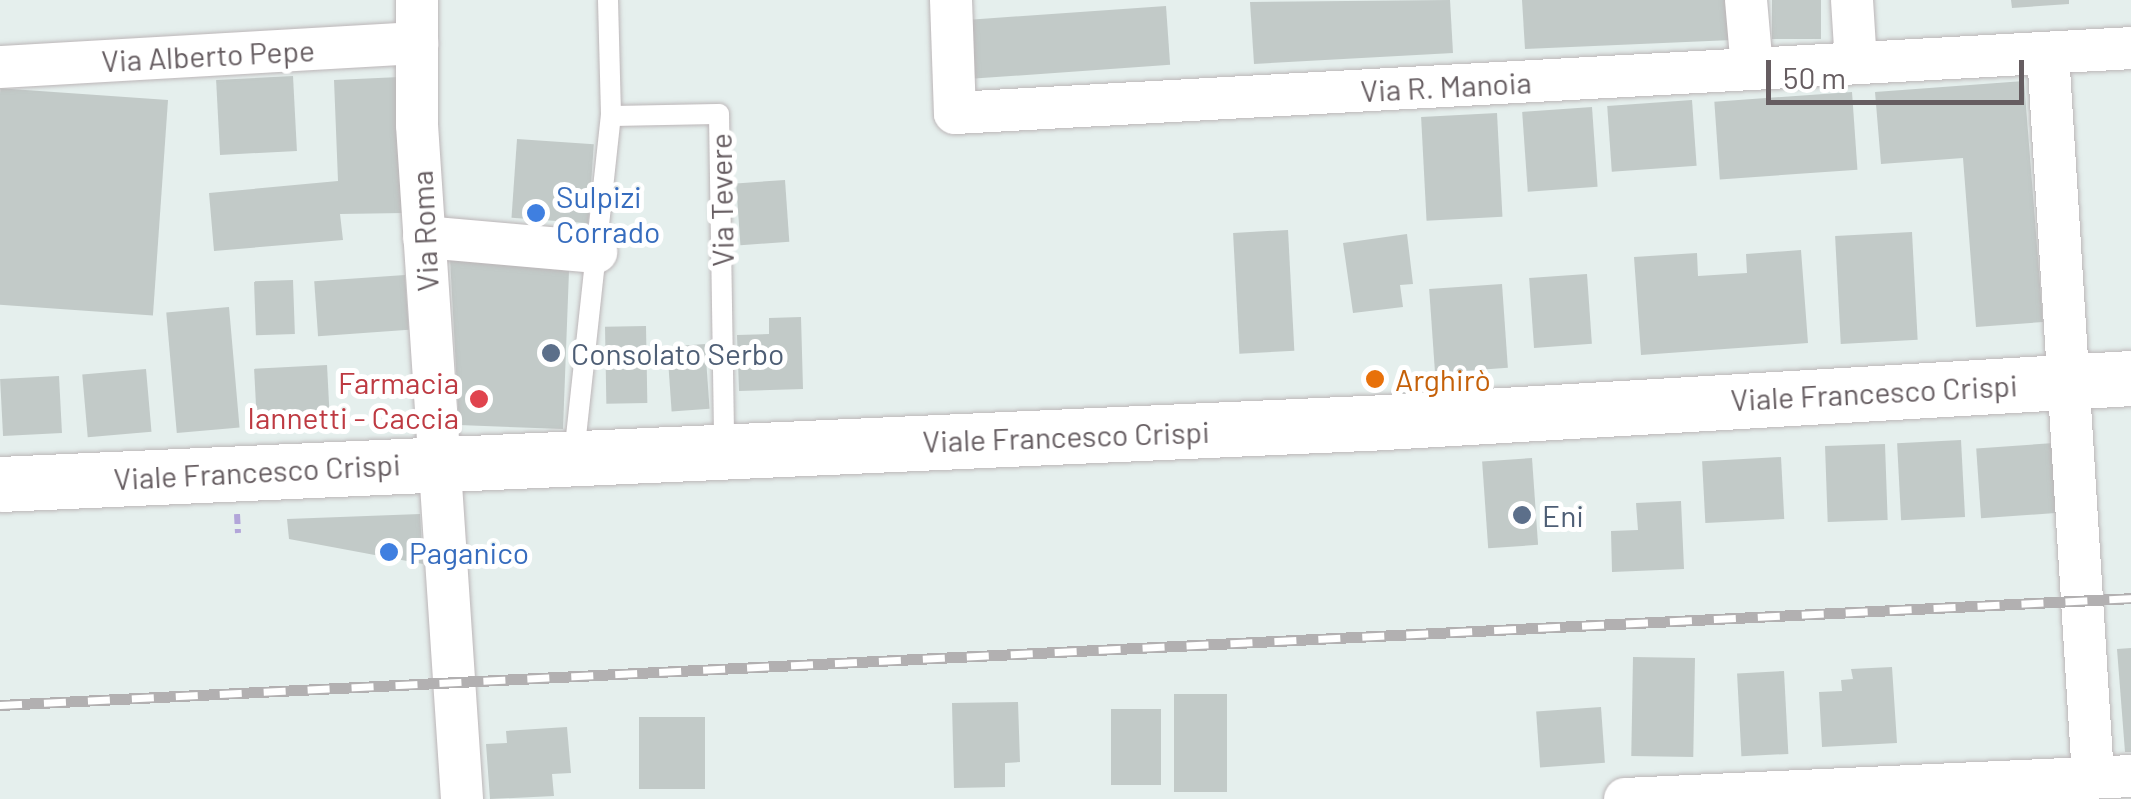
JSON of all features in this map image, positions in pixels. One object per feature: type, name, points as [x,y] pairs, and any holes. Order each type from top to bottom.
[{"type":"street","name":"Via Roma","points":[[417,0],[424,237],[462,799]]},
{"type":"street","name":"Via R. Manoia","points":[[951,0],[956,112],[2131,48]]},
{"type":"street","points":[[1746,0],[1752,69]]},
{"type":"street","points":[[1852,0],[1856,63]]},
{"type":"street","name":"Via Alberto Pepe","points":[[0,68],[417,43]]},
{"type":"street","points":[[1625,799],[1925,793],[2112,776],[2072,381],[2048,52]]},
{"type":"street","points":[[424,237],[596,252]]},
{"type":"street","name":"Viale Francesco Crispi","points":[[0,484],[1622,410],[2131,378]]},
{"type":"lane","points":[[574,457],[611,116],[608,0]]},
{"type":"lane","name":"Via Tevere","points":[[611,116],[720,114],[724,450]]},
{"type":"building","points":[[1450,0],[1453,53],[1254,64],[1250,2]]},
{"type":"building","points":[[1522,0],[1730,0],[1732,40],[1525,49]]},
{"type":"building","points":[[1772,0],[1821,0],[1821,39],[1772,39]]},
{"type":"building","points":[[2011,0],[2069,0],[2069,4],[2012,8]]},
{"type":"building","points":[[1166,6],[1170,65],[964,79],[960,20]]},
{"type":"building","points":[[293,76],[297,151],[220,155],[216,80]]},
{"type":"building","points":[[400,77],[404,213],[340,214],[343,240],[214,251],[209,193],[338,181],[334,80]]},
{"type":"building","points":[[2024,81],[2043,322],[1976,327],[1963,158],[1881,164],[1875,92]]},
{"type":"building","points":[[0,88],[168,100],[153,315],[0,305]]},
{"type":"building","points":[[1852,92],[1857,170],[1720,179],[1714,102]]},
{"type":"building","points":[[1692,100],[1697,166],[1612,172],[1607,106]]},
{"type":"building","points":[[1592,107],[1598,187],[1528,192],[1522,112]]},
{"type":"building","points":[[1497,113],[1502,217],[1427,221],[1421,117]]},
{"type":"building","points":[[517,139],[594,144],[588,223],[511,218]]},
{"type":"building","points":[[785,180],[789,242],[740,245],[736,183]]},
{"type":"building","points":[[1288,230],[1294,351],[1239,354],[1233,233]]},
{"type":"building","points":[[1912,232],[1918,340],[1841,344],[1835,236]]},
{"type":"building","points":[[1407,234],[1413,284],[1400,285],[1403,307],[1353,313],[1343,243]]},
{"type":"building","points":[[1801,250],[1808,343],[1641,355],[1634,257],[1697,253],[1698,276],[1747,273],[1746,254]]},
{"type":"building","points":[[450,258],[569,271],[563,429],[459,425]]},
{"type":"building","points":[[1587,274],[1592,344],[1534,348],[1529,278]]},
{"type":"building","points":[[405,275],[409,330],[318,336],[314,281]]},
{"type":"building","points":[[293,280],[295,334],[256,335],[254,281]]},
{"type":"building","points":[[1502,284],[1508,368],[1435,373],[1429,289]]},
{"type":"building","points":[[229,307],[240,428],[177,433],[166,312]]},
{"type":"building","points":[[801,317],[803,389],[739,391],[737,335],[769,334],[769,318]]},
{"type":"building","points":[[646,326],[647,403],[606,404],[605,327]]},
{"type":"building","points":[[705,344],[710,409],[672,411],[667,347]]},
{"type":"building","points":[[327,365],[330,427],[257,431],[254,369]]},
{"type":"building","points":[[146,369],[151,432],[88,437],[82,375]]},
{"type":"building","points":[[59,376],[62,433],[3,436],[0,379]]},
{"type":"building","points":[[1961,440],[1965,517],[1901,520],[1897,443]]},
{"type":"building","points":[[2054,443],[2059,513],[1981,518],[1976,448]]},
{"type":"building","points":[[1885,444],[1888,520],[1828,522],[1825,446]]},
{"type":"building","points":[[1781,457],[1784,519],[1705,523],[1702,461]]},
{"type":"building","points":[[1532,458],[1538,545],[1488,548],[1482,461]]},
{"type":"building","points":[[1681,501],[1684,569],[1612,572],[1611,531],[1638,530],[1636,503]]},
{"type":"building","name":"Paganico","points":[[420,514],[423,564],[289,539],[287,519]]},
{"type":"building","points":[[2131,648],[2131,752],[2125,752],[2117,649]]},
{"type":"building","points":[[1633,657],[1695,658],[1693,757],[1631,756]]},
{"type":"building","points":[[1892,667],[1897,743],[1822,747],[1819,692],[1842,691],[1841,680],[1853,679],[1851,669]]},
{"type":"building","points":[[1784,671],[1788,754],[1741,756],[1737,673]]},
{"type":"building","points":[[1174,694],[1227,694],[1227,792],[1174,792]]},
{"type":"building","points":[[1018,702],[1020,762],[1005,763],[1005,787],[954,788],[952,703]]},
{"type":"building","points":[[1601,707],[1605,763],[1540,767],[1536,712]]},
{"type":"building","points":[[1111,709],[1161,709],[1161,785],[1111,785]]},
{"type":"building","points":[[639,717],[705,717],[705,789],[639,789]]},
{"type":"building","points":[[567,727],[571,773],[552,774],[554,796],[490,799],[486,744],[507,743],[506,731]]},
{"type":"railway","points":[[0,705],[2131,598]]},
{"type":"place","name":"Sulpizi Corrado","points":[[536,213]]},
{"type":"place","name":"Consolato Serbo","points":[[551,353]]},
{"type":"place","name":"Arghirò","points":[[1375,379]]},
{"type":"place","name":"Farmacia Iannetti - Caccia","points":[[479,399]]},
{"type":"place","name":"Eni","points":[[1522,515]]},
{"type":"place","name":"Paganico","points":[[389,552]]}]
